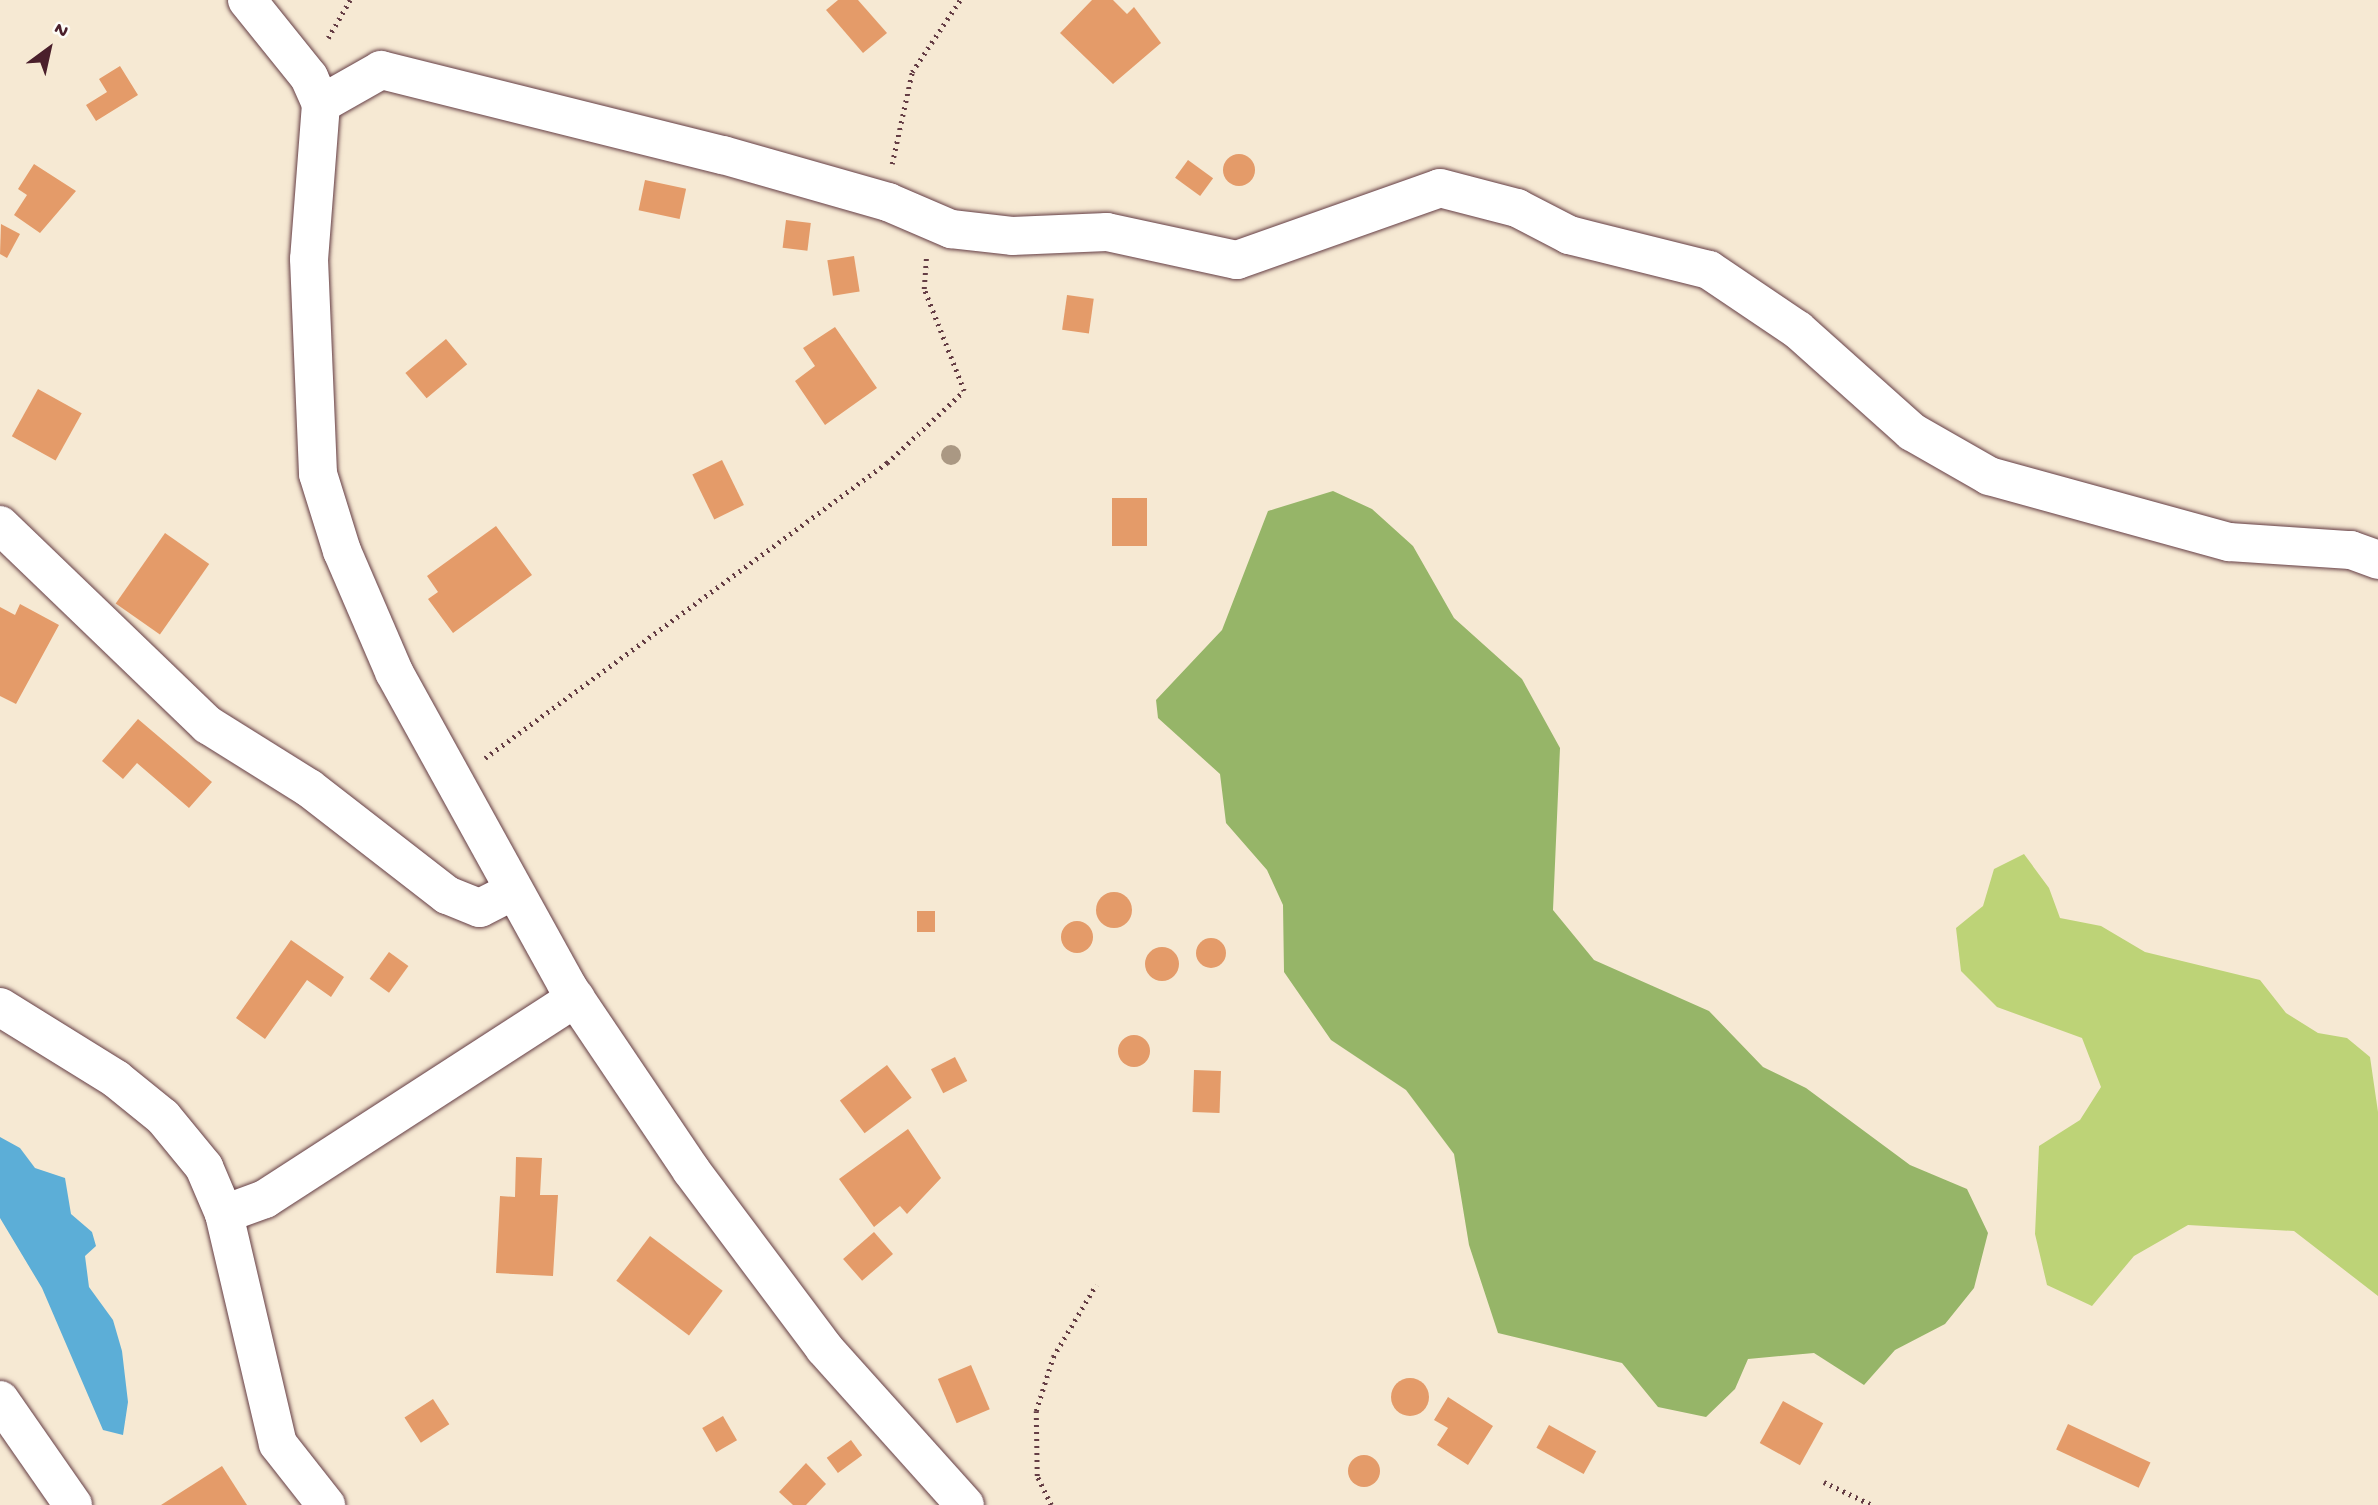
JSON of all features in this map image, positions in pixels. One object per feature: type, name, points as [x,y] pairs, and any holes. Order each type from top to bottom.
[{"type":"street","points":[[247,0],[309,77],[321,104],[309,259],[318,474],[342,551],[450,783],[576,998],[691,1170],[824,1348],[965,1505]]},
{"type":"street","points":[[321,104],[381,70],[557,111],[887,202],[951,229],[1012,236],[1107,232],[1237,260],[1440,188],[1517,208],[1569,234],[1709,270],[1798,330],[1912,432],[1989,476],[2229,542],[2351,550],[2378,560]]},
{"type":"street","points":[[0,525],[208,725],[309,788],[447,895],[480,908],[512,892]]},
{"type":"street","points":[[224,1214],[265,1199],[576,998]]},
{"type":"street","points":[[0,1007],[117,1079],[163,1117],[204,1167],[224,1214],[278,1444],[326,1505]]},
{"type":"street","points":[[0,1400],[73,1505]]},
{"type":"path","points":[[887,202],[912,72],[960,0]]},
{"type":"path","points":[[450,783],[887,463],[964,391],[924,289],[929,220]]},
{"type":"path","points":[[1051,1505],[1037,1476],[1036,1411],[1053,1357],[1096,1285]]},
{"type":"path","points":[[1824,1482],[1872,1505]]},
{"type":"green space","points":[[1333,491],[1372,509],[1413,546],[1454,618],[1522,679],[1560,748],[1553,910],[1594,960],[1709,1011],[1763,1067],[1806,1088],[1910,1165],[1967,1189],[1988,1233],[1974,1288],[1945,1324],[1895,1350],[1864,1385],[1814,1353],[1748,1359],[1735,1389],[1706,1417],[1658,1407],[1622,1363],[1498,1333],[1469,1245],[1454,1154],[1406,1090],[1331,1040],[1284,972],[1283,905],[1267,870],[1226,823],[1220,774],[1158,718],[1156,700],[1222,630],[1268,511]]},
{"type":"green space","points":[[2024,854],[2049,888],[2060,918],[2101,926],[2145,952],[2260,980],[2286,1013],[2318,1033],[2347,1038],[2370,1057],[2378,1112],[2378,1296],[2294,1231],[2188,1225],[2134,1256],[2092,1306],[2047,1285],[2035,1234],[2039,1146],[2080,1120],[2101,1087],[2082,1038],[1997,1007],[1961,971],[1956,928],[1983,906],[1994,869]]},
{"type":"water","points":[[0,1137],[20,1148],[35,1168],[65,1178],[71,1214],[92,1232],[96,1246],[85,1256],[89,1287],[113,1320],[122,1351],[128,1402],[123,1435],[103,1430],[42,1288],[0,1218]]},
{"type":"building","points":[[838,0],[858,0],[887,33],[863,53],[826,10]]},
{"type":"building","points":[[1092,0],[1113,0],[1127,14],[1134,7],[1161,43],[1113,84],[1060,33]]},
{"type":"building","points":[[120,66],[138,95],[96,121],[86,105],[107,92],[99,79]]},
{"type":"building","points":[[1239,154],[1251,158],[1255,170],[1251,182],[1239,186],[1227,182],[1223,170],[1227,158]]},
{"type":"building","points":[[1188,160],[1213,178],[1200,196],[1175,178]]},
{"type":"building","points":[[34,164],[76,191],[40,233],[14,215],[27,195],[18,189]]},
{"type":"building","points":[[645,180],[686,189],[680,219],[639,210]]},
{"type":"building","points":[[786,220],[811,223],[807,251],[783,248]]},
{"type":"building","points":[[1,224],[20,234],[7,258],[0,254]]},
{"type":"building","points":[[854,256],[860,292],[833,296],[827,260]]},
{"type":"building","points":[[1067,295],[1094,299],[1089,333],[1062,330]]},
{"type":"building","points":[[835,327],[877,388],[825,425],[795,381],[815,366],[803,348]]},
{"type":"building","points":[[446,339],[467,364],[427,398],[405,373]]},
{"type":"building","points":[[38,389],[82,413],[56,460],[12,436]]},
{"type":"building","points":[[722,460],[744,505],[714,519],[692,474]]},
{"type":"building","points":[[1112,498],[1147,498],[1147,546],[1112,546]]},
{"type":"building","points":[[496,526],[532,575],[453,633],[428,599],[438,592],[427,576]]},
{"type":"building","points":[[165,533],[209,564],[160,634],[116,603]]},
{"type":"building","points":[[20,604],[59,625],[16,704],[0,696],[0,607],[15,615]]},
{"type":"building","points":[[138,719],[212,782],[189,808],[137,763],[123,779],[102,761]]},
{"type":"building","points":[[1114,892],[1127,897],[1132,910],[1127,923],[1114,928],[1101,923],[1096,910],[1101,897]]},
{"type":"building","points":[[917,911],[935,911],[935,932],[917,932]]},
{"type":"building","points":[[1077,921],[1088,926],[1093,937],[1088,948],[1077,953],[1066,948],[1061,937],[1066,926]]},
{"type":"building","points":[[1211,938],[1222,942],[1226,953],[1222,964],[1211,968],[1200,964],[1196,953],[1200,942]]},
{"type":"building","points":[[291,940],[344,977],[331,997],[307,980],[265,1039],[236,1018]]},
{"type":"building","points":[[1162,947],[1174,952],[1179,964],[1174,976],[1162,981],[1150,976],[1145,964],[1150,952]]},
{"type":"building","points":[[389,952],[408,966],[389,993],[370,979]]},
{"type":"building","points":[[1134,1035],[1145,1040],[1150,1051],[1145,1062],[1134,1067],[1123,1062],[1118,1051],[1123,1040]]},
{"type":"building","points":[[955,1057],[967,1081],[943,1093],[931,1069]]},
{"type":"building","points":[[887,1065],[912,1098],[865,1133],[840,1101]]},
{"type":"building","points":[[1194,1070],[1221,1071],[1220,1113],[1193,1112]]},
{"type":"building","points":[[908,1129],[941,1178],[907,1214],[900,1206],[874,1227],[839,1179]]},
{"type":"building","points":[[516,1157],[542,1158],[540,1195],[558,1195],[553,1276],[496,1273],[500,1196],[515,1197]]},
{"type":"building","points":[[874,1232],[893,1254],[862,1281],[843,1259]]},
{"type":"building","points":[[650,1236],[723,1291],[689,1335],[616,1281]]},
{"type":"building","points":[[971,1365],[990,1409],[957,1423],[938,1379]]},
{"type":"building","points":[[1410,1378],[1424,1383],[1429,1397],[1424,1411],[1410,1416],[1396,1411],[1391,1397],[1396,1383]]},
{"type":"building","points":[[1448,1397],[1493,1426],[1468,1465],[1437,1445],[1448,1428],[1434,1420]]},
{"type":"building","points":[[433,1399],[449,1424],[421,1443],[404,1418]]},
{"type":"building","points":[[1783,1401],[1823,1423],[1800,1465],[1760,1443]]},
{"type":"building","points":[[723,1416],[737,1440],[716,1452],[702,1428]]},
{"type":"building","points":[[2068,1424],[2150,1462],[2139,1488],[2056,1449]]},
{"type":"building","points":[[1549,1425],[1596,1451],[1584,1474],[1536,1448]]},
{"type":"building","points":[[851,1440],[862,1455],[838,1473],[827,1458]]},
{"type":"building","points":[[1364,1455],[1375,1460],[1380,1471],[1375,1482],[1364,1487],[1353,1482],[1348,1471],[1353,1460]]},
{"type":"building","points":[[806,1463],[826,1484],[806,1505],[793,1505],[779,1492]]},
{"type":"building","points":[[222,1466],[247,1505],[161,1505]]}]
